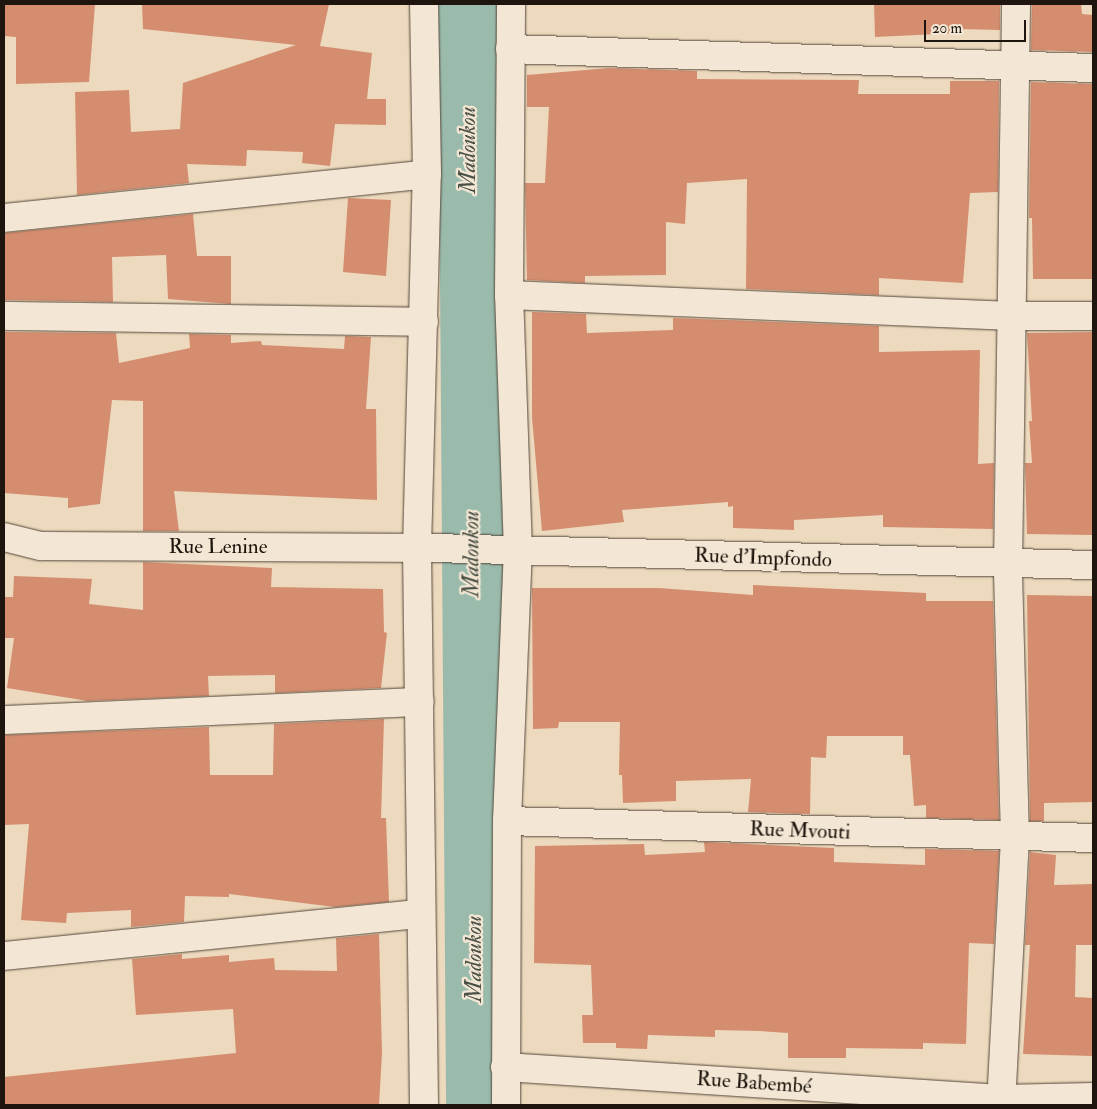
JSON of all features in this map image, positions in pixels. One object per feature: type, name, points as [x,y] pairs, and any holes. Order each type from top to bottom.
[{"type":"street","points":[[424,4],[427,174],[424,322],[425,548],[420,702],[424,1105]]},
{"type":"street","points":[[506,1105],[507,550],[511,4]]},
{"type":"street","points":[[1001,1102],[1015,839],[1008,566],[1016,4]]},
{"type":"street","points":[[510,49],[1015,68],[1093,68]]},
{"type":"street","points":[[4,218],[427,174]]},
{"type":"street","points":[[509,295],[1012,316],[1093,316]]},
{"type":"street","points":[[4,316],[424,322]]},
{"type":"street","name":"Rue Lenine","points":[[4,537],[41,546],[425,548]]},
{"type":"street","name":"Rue d'Impfondo","points":[[425,548],[1008,566],[1093,565]]},
{"type":"street","points":[[4,720],[420,702]]},
{"type":"street","name":"Rue Mvouti","points":[[506,821],[1015,839],[1093,838]]},
{"type":"street","points":[[4,956],[421,914]]},
{"type":"street","name":"Rue Babembé","points":[[505,1067],[1001,1102],[1093,1096]]},
{"type":"building","points":[[4,4],[95,4],[89,82],[16,84],[16,37],[4,36]]},
{"type":"building","points":[[142,4],[329,4],[320,46],[372,53],[367,99],[386,99],[386,125],[335,124],[330,166],[302,163],[303,152],[247,150],[246,166],[187,164],[189,183],[77,195],[75,92],[129,90],[131,132],[180,129],[183,83],[296,45],[143,29]]},
{"type":"building","points":[[874,4],[1000,4],[1000,30],[959,29],[959,33],[875,37]]},
{"type":"building","points":[[1032,4],[1081,4],[1082,14],[1093,15],[1093,52],[1031,50]]},
{"type":"building","points":[[609,68],[697,71],[697,79],[859,80],[858,94],[950,94],[950,81],[999,81],[998,192],[970,193],[963,283],[879,278],[879,295],[746,289],[747,179],[687,183],[685,224],[666,222],[666,275],[585,276],[585,283],[527,280],[525,183],[545,183],[549,107],[527,107],[527,75]]},
{"type":"building","points":[[1031,82],[1093,84],[1093,279],[1033,279],[1032,218],[1029,218]]},
{"type":"building","points":[[348,198],[391,200],[386,276],[343,272]]},
{"type":"building","points":[[193,214],[197,256],[231,256],[231,304],[168,299],[166,255],[112,257],[113,302],[4,300],[4,233]]},
{"type":"building","points":[[532,312],[586,314],[587,333],[673,330],[673,318],[879,326],[879,352],[980,350],[978,464],[994,463],[993,529],[883,527],[883,515],[794,520],[794,530],[733,528],[733,506],[728,507],[728,502],[622,510],[624,522],[542,531],[532,418]]},
{"type":"building","points":[[4,332],[116,333],[119,363],[190,348],[189,334],[231,335],[231,343],[261,341],[262,345],[344,349],[345,336],[371,337],[366,409],[376,409],[377,500],[174,491],[179,531],[143,531],[143,401],[112,400],[100,504],[68,508],[68,498],[4,493]]},
{"type":"building","points":[[1093,332],[1093,535],[1027,534],[1025,463],[1032,463],[1029,421],[1032,421],[1027,333]]},
{"type":"building","points":[[143,562],[272,568],[271,587],[383,589],[384,632],[387,633],[381,688],[275,693],[275,675],[208,676],[209,696],[88,701],[7,688],[14,638],[4,638],[4,597],[13,597],[14,576],[92,579],[89,604],[143,610]]},
{"type":"building","points":[[753,585],[926,593],[926,601],[993,601],[999,820],[926,818],[926,805],[914,806],[910,755],[903,755],[903,736],[827,736],[826,758],[811,757],[810,814],[748,812],[751,779],[676,781],[676,801],[623,803],[622,775],[619,775],[620,722],[559,722],[558,728],[533,729],[532,588],[659,588],[753,595]]},
{"type":"building","points":[[1027,595],[1093,596],[1093,802],[1044,803],[1044,821],[1030,821]]},
{"type":"building","points":[[384,719],[381,818],[386,818],[389,902],[335,907],[229,894],[229,897],[185,896],[184,922],[131,927],[131,910],[67,913],[66,923],[21,920],[29,824],[4,825],[4,735],[209,727],[210,775],[273,775],[274,724]]},
{"type":"building","points":[[704,842],[834,848],[834,862],[925,865],[925,849],[999,851],[994,944],[969,943],[966,1044],[923,1043],[923,1049],[846,1048],[846,1058],[788,1058],[788,1033],[715,1030],[715,1037],[648,1035],[647,1049],[616,1048],[616,1043],[583,1043],[582,1015],[593,1015],[591,965],[534,963],[535,846],[644,844],[645,855],[705,852]]},
{"type":"building","points":[[1030,852],[1056,855],[1054,885],[1093,884],[1093,945],[1076,945],[1075,997],[1093,998],[1093,1056],[1023,1054],[1030,945],[1025,945]]},
{"type":"building","points":[[379,934],[382,1053],[379,1105],[4,1105],[4,1077],[236,1053],[233,1009],[136,1015],[132,959],[182,954],[182,959],[229,955],[229,962],[274,958],[275,970],[337,971],[336,938]]},
{"type":"waterway","name":"Madoukou","points":[[468,4],[476,1105]]}]
